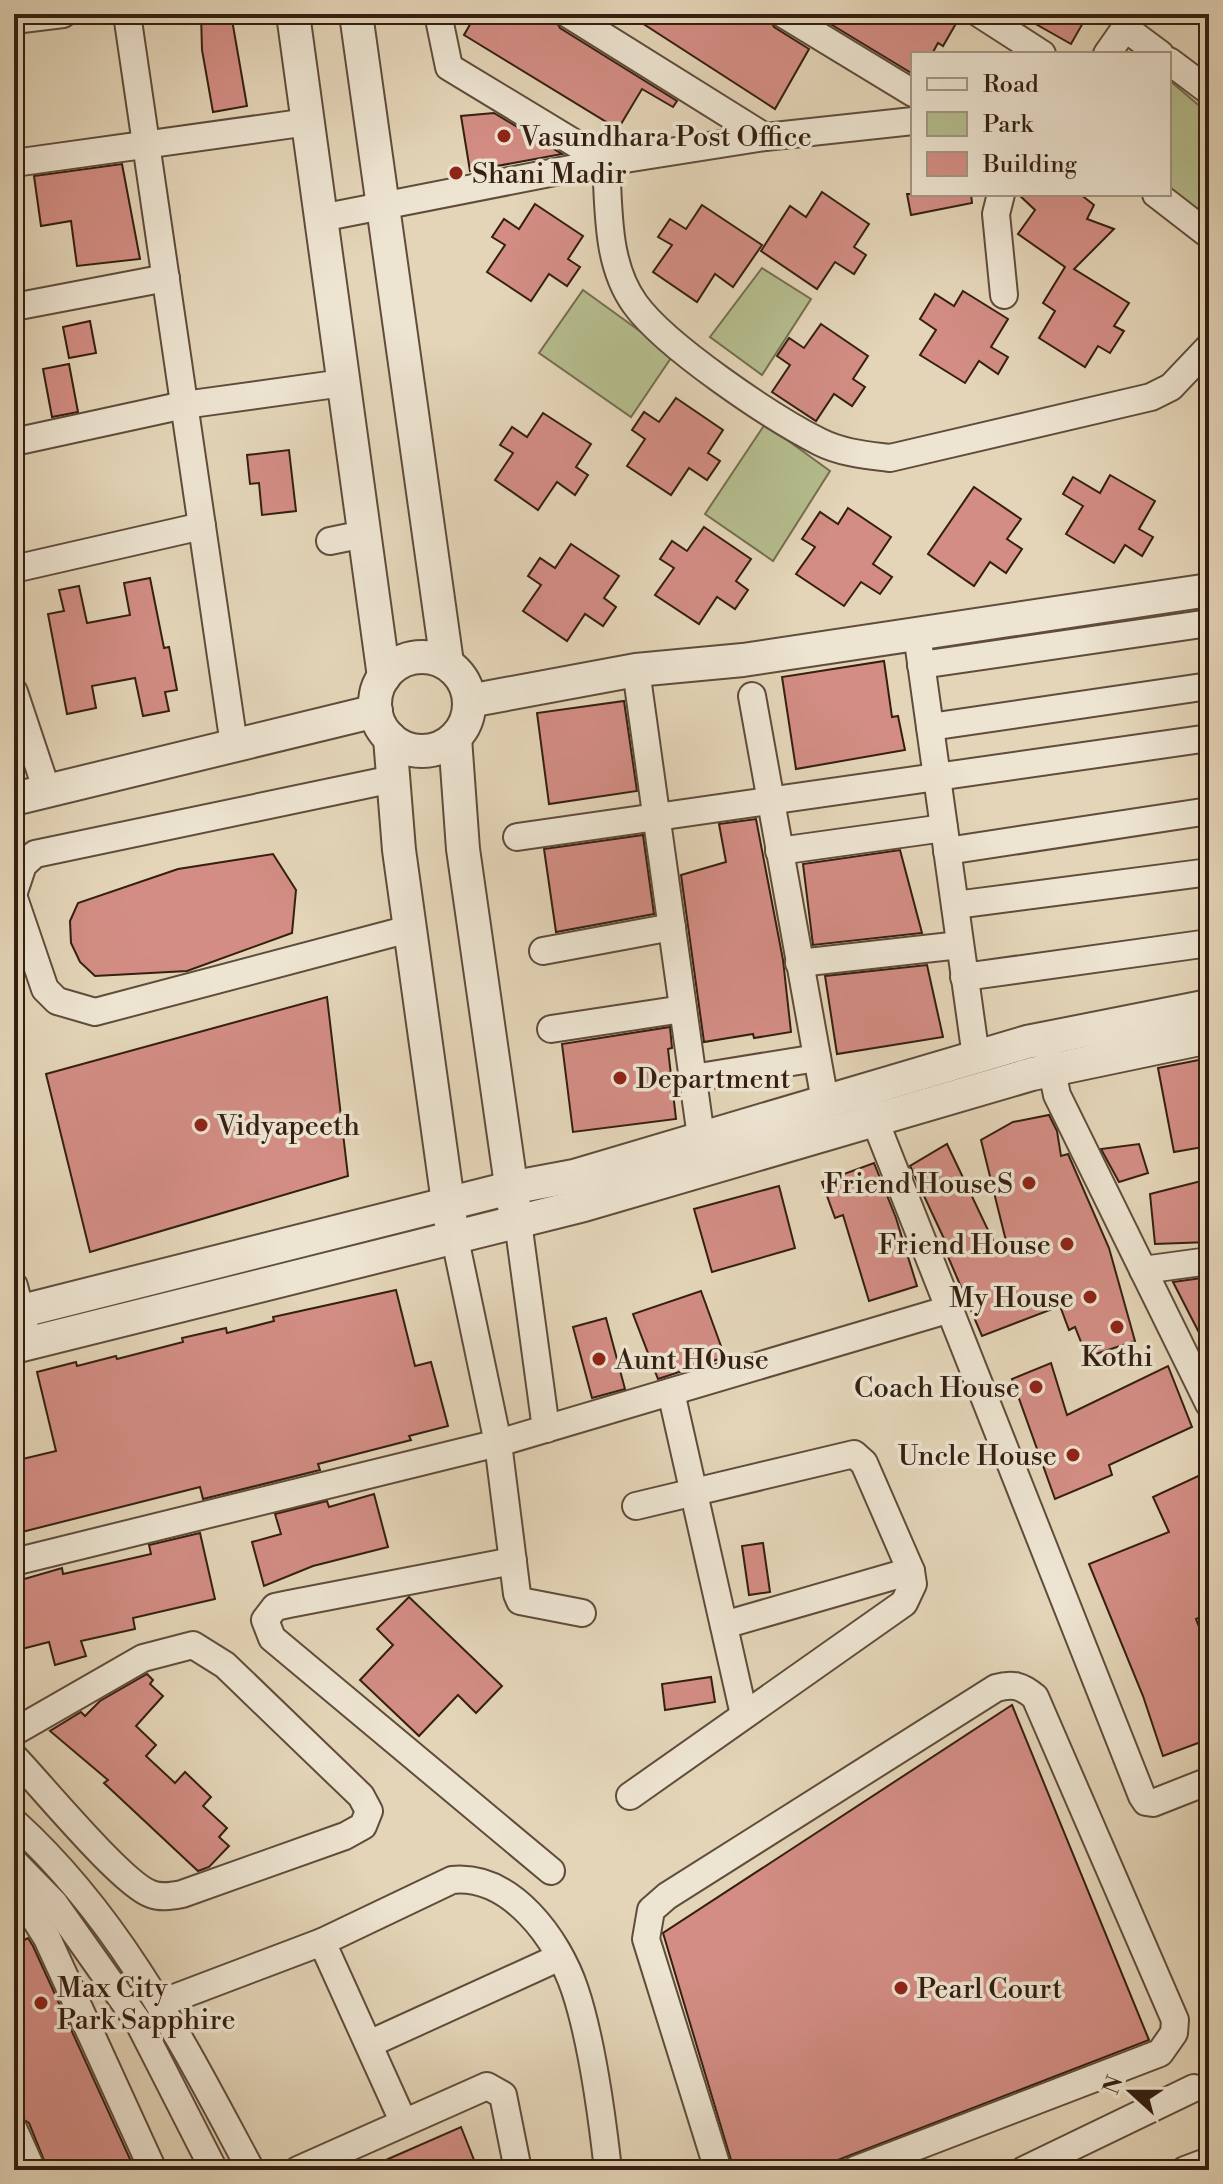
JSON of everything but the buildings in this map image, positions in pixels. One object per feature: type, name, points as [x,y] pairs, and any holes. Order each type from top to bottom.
[{"type":"street","points":[[14,20],[63,14]]},
{"type":"street","points":[[127,14],[234,745]]},
{"type":"street","points":[[293,14],[384,677]]},
{"type":"street","points":[[356,14],[447,663]]},
{"type":"street","points":[[438,14],[449,67],[606,162]]},
{"type":"street","points":[[568,14],[600,22],[765,137]]},
{"type":"street","points":[[783,14],[911,92]]},
{"type":"street","points":[[980,14],[1039,52]]},
{"type":"street","points":[[1108,52],[1130,21],[1158,52]]},
{"type":"street","points":[[1171,62],[1209,91]]},
{"type":"street","points":[[321,218],[606,162],[765,137],[911,121]]},
{"type":"street","points":[[14,163],[308,122]]},
{"type":"street","points":[[606,162],[611,243],[620,274],[634,304],[667,338],[775,416],[840,450],[890,458],[1151,397],[1171,387],[1209,347]]},
{"type":"street","points":[[1000,196],[996,214],[1004,295]]},
{"type":"street","points":[[1159,196],[1209,235]]},
{"type":"street","points":[[14,307],[166,278]]},
{"type":"street","points":[[14,442],[184,405],[343,383]]},
{"type":"street","points":[[14,569],[202,526]]},
{"type":"street","points":[[330,541],[364,534]]},
{"type":"street","points":[[919,649],[1209,590]]},
{"type":"street","points":[[469,701],[636,670],[1209,623]]},
{"type":"street","points":[[919,649],[976,1057]]},
{"type":"street","points":[[14,799],[234,745],[383,724],[415,750],[430,750],[455,738],[464,723],[469,701],[462,678],[447,663],[426,656],[407,658],[389,669],[378,685],[383,724],[393,779],[409,929],[446,1205],[498,1443],[520,1601],[582,1613]]},
{"type":"street","points":[[636,670],[701,1137]]},
{"type":"street","points":[[930,727],[1209,686]]},
{"type":"street","points":[[14,692],[47,791]]},
{"type":"street","points":[[752,696],[825,1101]]},
{"type":"street","points":[[455,738],[463,849],[546,1429]]},
{"type":"street","points":[[517,837],[1209,738]]},
{"type":"street","points":[[393,779],[35,854],[23,865],[14,895],[45,989],[57,1001],[95,1012],[409,929]]},
{"type":"street","points":[[779,851],[946,840],[1209,811]]},
{"type":"street","points":[[955,905],[1209,872]]},
{"type":"street","points":[[543,951],[672,927]]},
{"type":"street","points":[[964,977],[1209,943]]},
{"type":"street","points":[[799,963],[960,945]]},
{"type":"street","points":[[1209,1006],[1044,1038],[574,1176],[510,1188],[16,1304],[21,1345],[455,1239],[1052,1070],[1209,1037]]},
{"type":"street","points":[[551,1029],[683,1009]]},
{"type":"street","points":[[1044,1038],[1057,1095],[1209,1404]]},
{"type":"street","points":[[693,1078],[817,1058]]},
{"type":"street","points":[[862,1090],[1142,1796],[1146,1802],[1153,1803],[1209,1781]]},
{"type":"street","points":[[1143,1270],[1209,1261]]},
{"type":"street","points":[[14,1562],[498,1443],[950,1309]]},
{"type":"street","points":[[671,1392],[744,1715]]},
{"type":"street","points":[[630,1796],[904,1603],[913,1584],[911,1571],[864,1463],[854,1454],[636,1506]]},
{"type":"street","points":[[513,1561],[275,1607],[265,1620],[272,1638],[551,1871]]},
{"type":"street","points":[[724,1625],[911,1571]]},
{"type":"street","points":[[14,1732],[143,1658],[193,1645],[225,1665],[361,1796],[369,1811],[363,1826],[345,1836],[182,1894],[163,1897],[148,1894],[120,1870],[14,1757]]},
{"type":"street","points":[[718,2170],[646,1939],[651,1910],[667,1896],[996,1688],[1009,1684],[1023,1687],[1035,1697],[1175,2020],[1174,2033],[1160,2053],[916,2159],[855,2170]]},
{"type":"street","points":[[14,1822],[49,1854],[114,1931],[161,2003],[251,2170]]},
{"type":"street","points":[[14,1862],[27,1906],[88,2023],[153,2170]]},
{"type":"street","points":[[161,2003],[322,1942],[452,1880],[470,1878],[488,1883],[533,1918],[560,1957],[575,1991],[608,2170]]},
{"type":"street","points":[[27,1906],[75,1885]]},
{"type":"street","points":[[27,1906],[139,2023],[214,2170]]},
{"type":"street","points":[[322,1942],[403,2121]]},
{"type":"street","points":[[369,2044],[560,1957]]},
{"type":"street","points":[[298,2170],[487,2086],[496,2088],[508,2109],[518,2170]]},
{"type":"street","points":[[1024,2170],[1194,2088]]},
{"type":"street","points":[[14,2130],[32,2170]]},
{"type":"street","points":[[1187,2170],[1209,2161]]},
{"type":"green space","points":[[1171,82],[1209,114],[1209,225],[1171,192]]},
{"type":"green space","points":[[762,268],[811,299],[762,375],[710,337]]},
{"type":"green space","points":[[583,290],[673,355],[631,417],[539,353]]},
{"type":"green space","points":[[765,424],[830,471],[773,561],[705,514]]},
{"type":"place","name":"Vasundhara Post Office","points":[[504,136]]},
{"type":"place","name":"Shani Madir","points":[[456,173]]},
{"type":"place","name":"Department","points":[[620,1078]]},
{"type":"place","name":"Vidyapeeth","points":[[201,1125]]},
{"type":"place","name":"Friend HouseS","points":[[1029,1183]]},
{"type":"place","name":"Friend House","points":[[1067,1244]]},
{"type":"place","name":"My House","points":[[1090,1297]]},
{"type":"place","name":"Kothi","points":[[1117,1327]]},
{"type":"place","name":"Aunt HOuse","points":[[599,1359]]},
{"type":"place","name":"Coach House","points":[[1036,1387]]},
{"type":"place","name":"Uncle House","points":[[1073,1455]]},
{"type":"place","name":"Pearl Court","points":[[901,1988]]},
{"type":"place","name":"Max City Park Sapphire","points":[[41,2003]]}]
